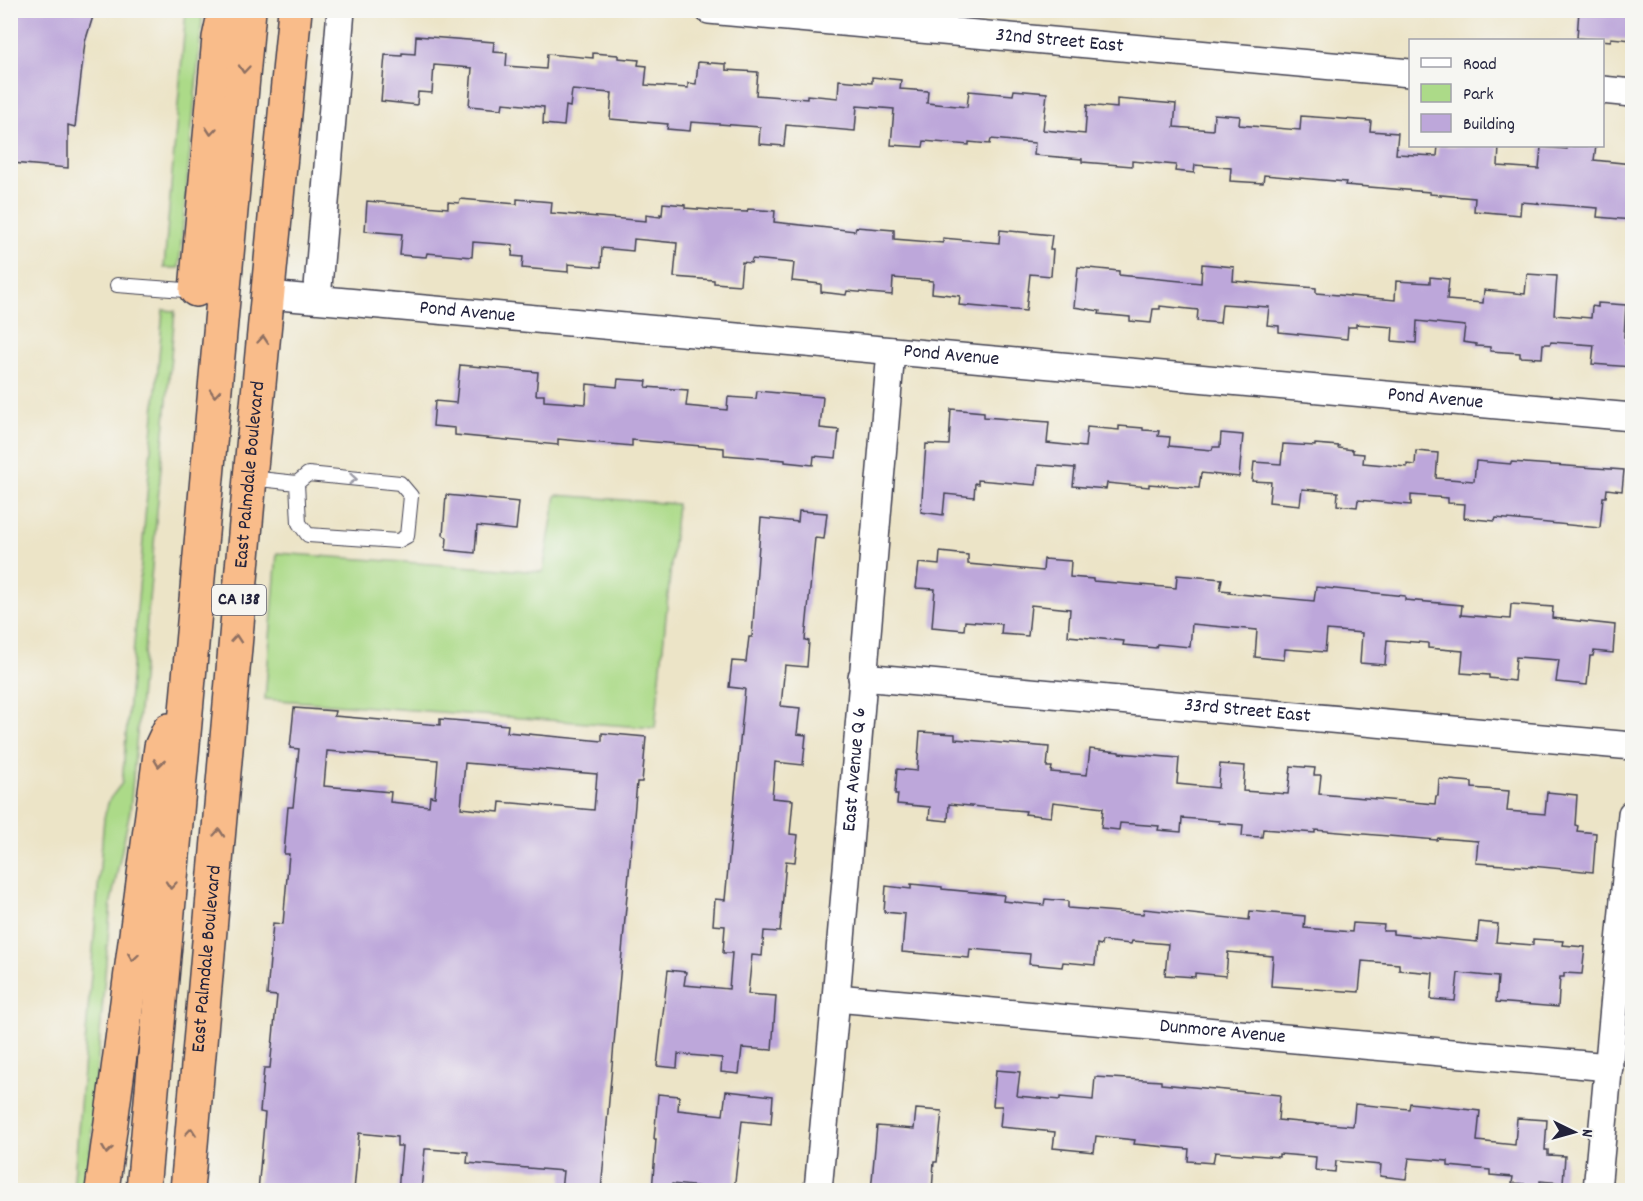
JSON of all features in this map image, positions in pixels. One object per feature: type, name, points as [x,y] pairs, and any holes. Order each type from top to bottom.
[{"type":"highway","points":[[143,1191],[188,690],[210,291],[219,38],[225,10]]},
{"type":"highway","points":[[210,291],[249,10]]},
{"type":"highway","name":"East Palmdale Boulevard","points":[[187,1191],[250,478],[295,10]]},
{"type":"highway","points":[[102,1191],[161,747],[188,690]]},
{"type":"street","points":[[317,299],[342,10]]},
{"type":"street","name":"32nd Street East","points":[[709,10],[1409,73]]},
{"type":"street","points":[[1604,90],[1632,93]]},
{"type":"street","name":"Pond Avenue","points":[[268,295],[1632,417]]},
{"type":"street","name":"East Avenue Q 6","points":[[818,1191],[891,351]]},
{"type":"street","name":"33rd Street East","points":[[862,676],[1632,746]]},
{"type":"street","points":[[1597,1191],[1609,1067],[1626,954],[1632,814]]},
{"type":"street","name":"Dunmore Avenue","points":[[836,998],[1609,1067]]},
{"type":"lane","points":[[117,285],[210,291]]},
{"type":"lane","points":[[250,478],[297,483],[308,474],[400,483],[411,496],[407,536],[398,541],[308,535],[299,523],[297,483]]},
{"type":"green space","points":[[186,11],[203,11],[179,268],[164,268]]},
{"type":"green space","points":[[163,310],[175,311],[130,811],[111,902],[87,1190],[73,1190],[104,818],[109,800],[122,783]]},
{"type":"green space","points":[[556,495],[677,504],[655,728],[265,699],[277,553],[543,572]]},
{"type":"building","points":[[10,10],[95,10],[85,42],[75,127],[68,125],[68,168],[12,163]]},
{"type":"building","points":[[1579,10],[1632,10],[1632,40],[1577,38]]},
{"type":"building","points":[[416,36],[494,42],[493,52],[507,53],[506,66],[546,69],[547,54],[593,58],[593,53],[618,55],[618,58],[639,60],[638,65],[647,66],[645,85],[688,88],[688,83],[696,84],[698,62],[726,64],[726,70],[758,72],[756,95],[807,99],[807,95],[838,98],[839,80],[872,83],[872,77],[901,80],[900,89],[928,91],[927,103],[967,107],[969,91],[1013,95],[1014,90],[1047,93],[1043,130],[1085,134],[1087,105],[1117,108],[1117,99],[1176,104],[1174,127],[1213,130],[1214,114],[1240,116],[1239,125],[1300,130],[1301,116],[1371,121],[1370,131],[1398,133],[1396,154],[1437,156],[1438,147],[1499,147],[1498,166],[1539,169],[1541,147],[1567,149],[1567,147],[1596,147],[1594,160],[1632,164],[1632,220],[1597,217],[1598,208],[1521,202],[1520,215],[1474,211],[1475,198],[1345,185],[1346,182],[1264,175],[1263,183],[1230,181],[1231,168],[1195,165],[1194,173],[1175,171],[1176,165],[1132,161],[1132,166],[1082,162],[1082,159],[1034,155],[1035,143],[991,139],[990,144],[969,142],[969,145],[924,141],[923,147],[891,145],[894,109],[857,106],[855,131],[786,125],[784,146],[759,144],[760,127],[691,122],[690,131],[667,129],[668,124],[610,119],[612,93],[572,90],[570,107],[566,106],[564,126],[543,124],[544,107],[503,103],[502,109],[469,106],[472,68],[434,65],[432,93],[418,92],[417,105],[381,101],[385,55],[415,54]]},
{"type":"building","points":[[460,199],[517,204],[517,199],[552,202],[551,213],[646,221],[646,215],[660,217],[660,214],[662,215],[663,203],[685,205],[685,208],[723,211],[747,212],[748,209],[775,211],[774,222],[855,231],[856,227],[894,230],[894,239],[943,243],[943,238],[999,243],[1000,230],[1052,235],[1051,276],[1030,274],[1026,311],[959,305],[960,296],[932,293],[933,281],[893,278],[892,295],[847,291],[846,295],[821,292],[821,284],[792,281],[794,263],[752,259],[751,263],[742,262],[740,285],[714,283],[714,280],[674,277],[677,243],[634,239],[633,251],[602,248],[601,267],[568,264],[568,272],[522,268],[523,257],[512,256],[513,245],[473,242],[472,257],[427,253],[426,257],[400,255],[402,234],[365,231],[367,201],[448,208],[448,202],[459,203]]},
{"type":"building","points":[[1202,264],[1234,267],[1233,281],[1316,288],[1316,293],[1395,300],[1396,281],[1430,283],[1430,277],[1449,279],[1447,300],[1483,303],[1484,290],[1525,294],[1527,274],[1557,276],[1554,315],[1591,318],[1592,306],[1598,307],[1598,303],[1626,305],[1624,337],[1626,337],[1625,344],[1632,344],[1632,367],[1592,364],[1594,345],[1551,342],[1543,344],[1542,358],[1520,357],[1520,353],[1490,351],[1490,347],[1463,342],[1465,326],[1417,321],[1416,343],[1392,341],[1393,327],[1356,324],[1356,327],[1348,327],[1347,339],[1279,332],[1279,326],[1267,325],[1269,307],[1222,304],[1220,323],[1197,321],[1198,310],[1160,306],[1160,309],[1153,309],[1151,323],[1130,321],[1130,317],[1099,314],[1100,311],[1074,307],[1078,267],[1119,271],[1119,275],[1201,283]]},
{"type":"building","points":[[460,365],[538,372],[536,395],[544,395],[544,401],[586,404],[587,384],[617,387],[618,379],[647,381],[646,387],[688,390],[686,406],[727,410],[728,397],[756,399],[757,391],[823,397],[820,428],[839,430],[836,458],[814,456],[813,465],[785,462],[785,460],[724,455],[724,448],[632,440],[632,446],[558,439],[558,445],[455,435],[455,428],[433,426],[435,401],[456,403]]},
{"type":"building","points":[[951,409],[984,412],[984,417],[1049,422],[1047,443],[1085,447],[1087,427],[1119,430],[1119,426],[1143,428],[1143,430],[1159,431],[1158,436],[1170,437],[1169,446],[1212,450],[1213,447],[1220,447],[1221,433],[1243,435],[1239,477],[1201,473],[1199,488],[1107,483],[1106,489],[1073,486],[1075,468],[1038,465],[1036,485],[978,480],[978,484],[975,483],[974,497],[945,494],[943,515],[921,512],[926,444],[949,445]]},
{"type":"building","points":[[1283,444],[1339,446],[1338,448],[1353,450],[1353,453],[1364,454],[1363,463],[1407,467],[1407,464],[1415,465],[1416,451],[1438,453],[1436,478],[1474,481],[1476,461],[1624,470],[1622,491],[1607,489],[1606,497],[1603,497],[1600,528],[1496,518],[1495,521],[1464,518],[1465,504],[1448,503],[1448,498],[1411,495],[1411,505],[1358,500],[1357,507],[1337,505],[1338,492],[1302,489],[1300,505],[1269,502],[1271,482],[1252,481],[1254,462],[1281,464]]},
{"type":"building","points":[[446,495],[519,502],[516,530],[477,526],[475,553],[446,550],[447,538],[443,535]]},
{"type":"building","points":[[799,511],[827,513],[824,539],[815,538],[805,640],[809,641],[807,667],[785,665],[781,706],[800,708],[797,734],[806,735],[803,765],[775,762],[772,798],[793,800],[790,834],[798,835],[795,862],[786,861],[780,932],[764,931],[762,956],[752,955],[748,994],[776,996],[772,1050],[742,1048],[739,1074],[721,1072],[722,1058],[678,1054],[677,1068],[657,1066],[668,970],[686,972],[684,985],[729,989],[732,953],[723,953],[725,926],[713,925],[715,899],[725,900],[745,689],[729,687],[732,661],[746,662],[749,637],[752,637],[761,518],[798,522]]},
{"type":"building","points":[[940,552],[968,555],[968,564],[1043,571],[1044,559],[1071,561],[1070,577],[1093,579],[1093,581],[1176,588],[1177,575],[1222,579],[1220,590],[1230,591],[1229,593],[1314,601],[1316,587],[1405,596],[1405,600],[1462,605],[1461,615],[1510,619],[1511,604],[1553,607],[1552,618],[1615,625],[1613,653],[1594,651],[1593,656],[1590,656],[1587,685],[1556,682],[1559,660],[1516,657],[1514,681],[1489,678],[1489,675],[1461,673],[1463,651],[1428,648],[1428,643],[1387,640],[1385,665],[1360,663],[1362,633],[1327,630],[1325,652],[1285,649],[1284,660],[1255,657],[1257,630],[1192,624],[1190,647],[1157,644],[1156,648],[1123,645],[1124,641],[1068,636],[1070,609],[1031,605],[1028,636],[1001,634],[1002,624],[965,621],[964,630],[932,627],[935,589],[916,588],[919,563],[939,565]]},
{"type":"building","points":[[294,708],[335,711],[334,716],[440,725],[440,719],[508,725],[507,732],[602,741],[602,733],[646,737],[642,782],[637,782],[601,1191],[561,1191],[563,1171],[467,1163],[468,1152],[425,1149],[421,1191],[398,1191],[402,1146],[397,1146],[397,1137],[359,1133],[354,1191],[258,1191],[265,1113],[260,1112],[264,1068],[270,1068],[277,996],[267,995],[273,923],[283,924],[289,854],[284,854],[288,807],[293,807],[299,749],[290,748]],"holes":[[[327,751],[438,760],[435,797],[430,796],[429,806],[390,802],[391,792],[324,786]],[[465,763],[597,774],[594,810],[500,802],[499,812],[461,808]]]},
{"type":"building","points":[[920,732],[955,734],[955,739],[1049,747],[1047,767],[1052,767],[1051,772],[1087,775],[1090,749],[1179,758],[1177,784],[1218,788],[1220,764],[1245,766],[1243,791],[1288,794],[1291,766],[1315,768],[1314,775],[1321,775],[1319,794],[1435,804],[1439,779],[1472,782],[1472,788],[1509,791],[1507,811],[1545,814],[1547,792],[1577,795],[1575,825],[1578,826],[1577,831],[1596,833],[1593,872],[1476,863],[1478,841],[1315,830],[1315,833],[1263,829],[1262,837],[1242,836],[1243,825],[1182,818],[1181,832],[1158,830],[1159,826],[1120,823],[1119,830],[1101,828],[1103,808],[1053,802],[1051,817],[1025,814],[1026,811],[949,804],[948,821],[929,819],[930,807],[897,804],[898,794],[895,794],[897,769],[917,771]]},
{"type":"building","points":[[911,884],[1004,895],[1003,901],[1044,905],[1045,899],[1068,901],[1068,908],[1143,914],[1144,909],[1249,920],[1250,911],[1305,916],[1304,928],[1352,932],[1353,923],[1384,925],[1383,931],[1393,931],[1393,934],[1477,942],[1479,922],[1498,924],[1496,942],[1533,945],[1533,939],[1563,941],[1562,945],[1585,947],[1582,974],[1564,973],[1564,977],[1560,977],[1558,1007],[1496,1002],[1498,977],[1458,973],[1455,1001],[1431,999],[1433,973],[1399,970],[1399,964],[1362,961],[1359,992],[1271,986],[1273,956],[1228,952],[1226,976],[1195,973],[1195,977],[1165,975],[1168,944],[1102,941],[1101,945],[1097,944],[1095,965],[1063,962],[1062,967],[1029,964],[1030,954],[970,949],[969,958],[902,952],[905,914],[884,912],[886,886],[911,889]]},
{"type":"building","points":[[996,1070],[1020,1072],[1017,1096],[1093,1100],[1095,1077],[1161,1081],[1161,1084],[1280,1095],[1278,1120],[1319,1124],[1353,1126],[1355,1104],[1409,1109],[1410,1103],[1480,1111],[1477,1141],[1515,1145],[1517,1118],[1547,1120],[1545,1150],[1548,1150],[1548,1155],[1565,1156],[1563,1183],[1540,1181],[1540,1185],[1512,1183],[1513,1177],[1490,1175],[1490,1170],[1448,1166],[1448,1161],[1409,1158],[1406,1179],[1380,1176],[1381,1165],[1336,1161],[1335,1172],[1315,1170],[1316,1157],[1279,1154],[1279,1157],[1215,1152],[1213,1163],[1188,1161],[1189,1149],[1134,1144],[1135,1140],[1096,1136],[1094,1152],[1053,1148],[1055,1132],[1000,1127],[1002,1106],[993,1106]]},
{"type":"building","points":[[726,1091],[773,1096],[771,1124],[742,1121],[734,1190],[672,1184],[671,1191],[652,1191],[658,1094],[679,1096],[678,1110],[723,1115]]},
{"type":"building","points":[[916,1109],[942,1111],[932,1191],[871,1191],[877,1126],[914,1129]]}]
